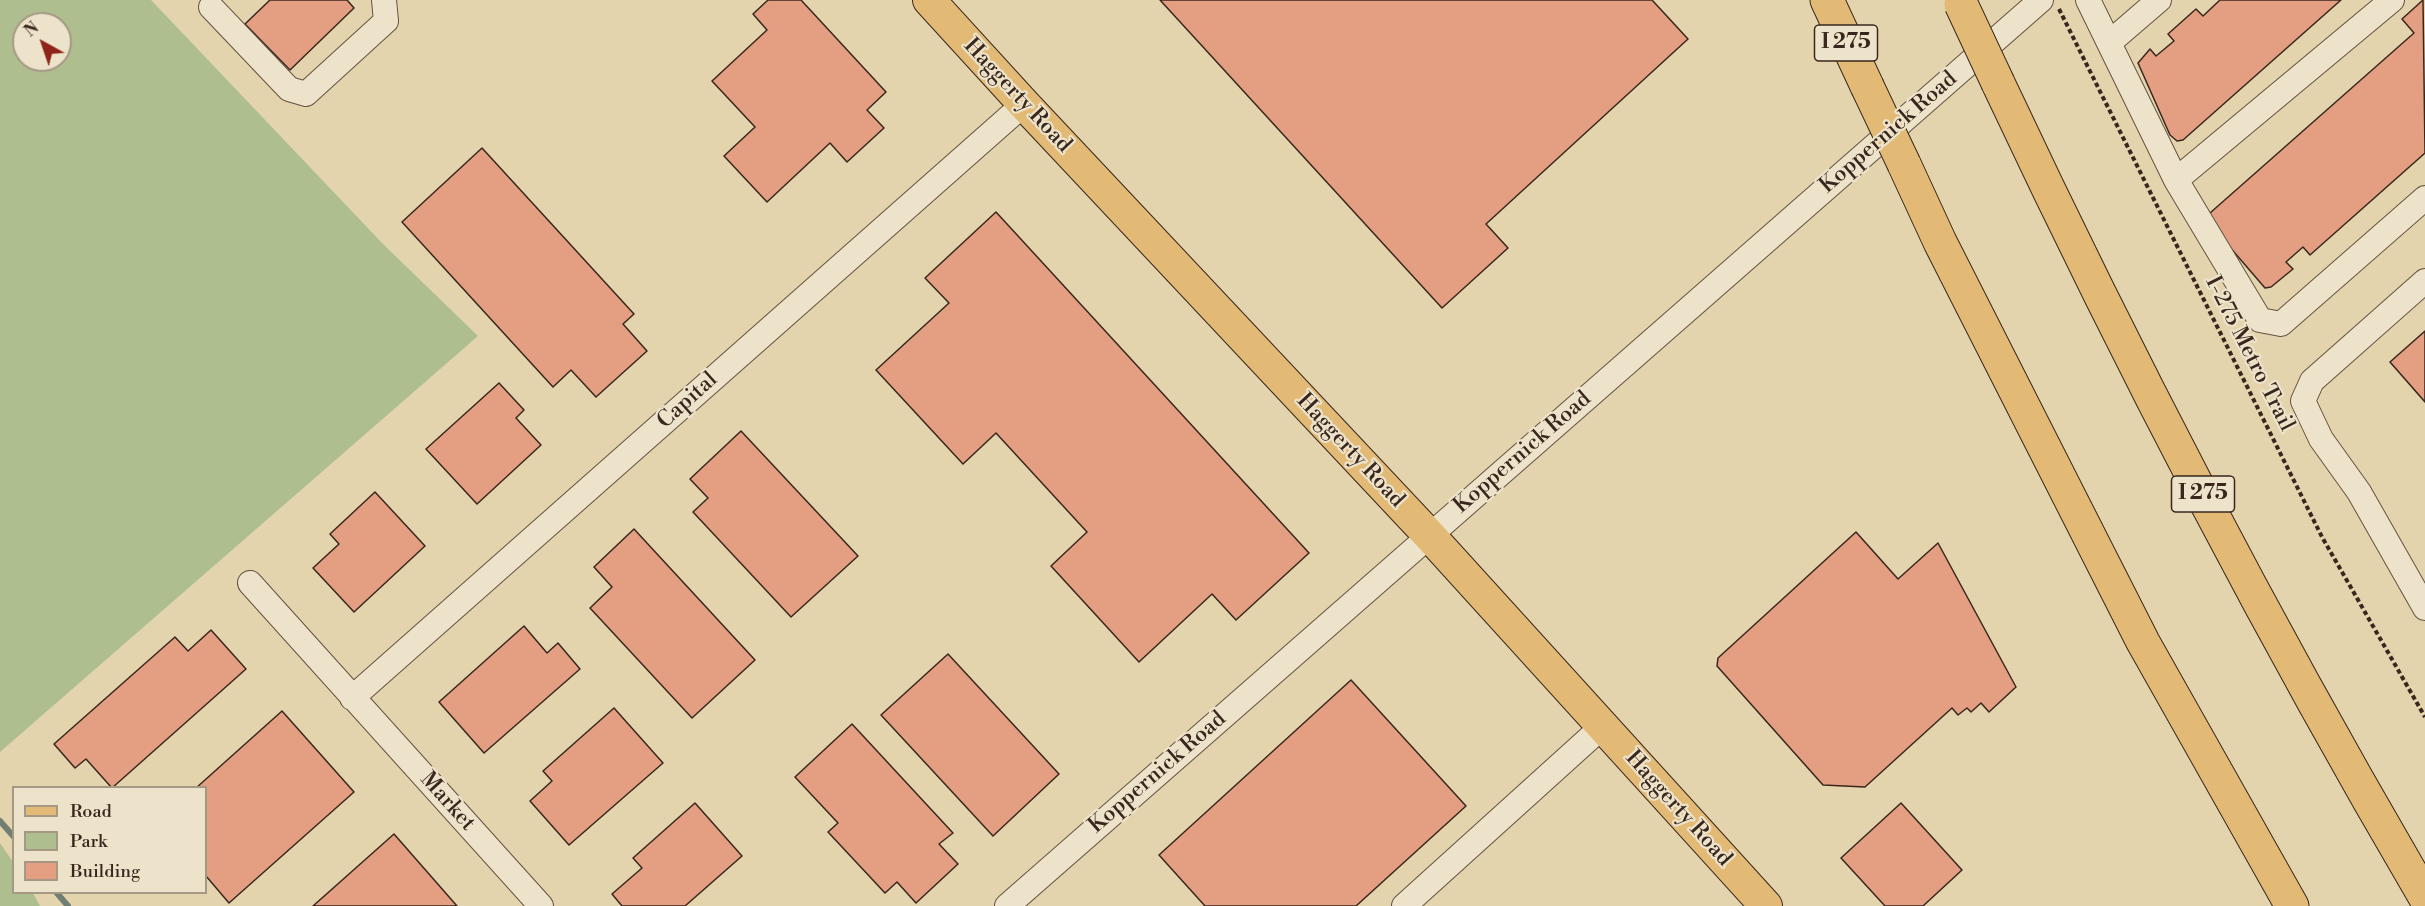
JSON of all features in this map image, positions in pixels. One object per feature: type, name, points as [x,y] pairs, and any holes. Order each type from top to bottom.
[{"type":"highway","name":"I 275","points":[[1827,0],[1940,242],[2143,642],[2292,906]]},
{"type":"highway","name":"I 275","points":[[1960,2],[2039,171],[2153,400],[2293,665],[2425,897]]},
{"type":"main road","name":"Haggerty Road","points":[[929,0],[1429,535],[1766,906]]},
{"type":"street","points":[[211,2],[289,89],[306,94],[386,21],[384,0]]},
{"type":"street","name":"Koppernick Road","points":[[1007,906],[2041,0]]},
{"type":"street","points":[[2088,0],[2176,180],[2260,320],[2281,324],[2425,198]]},
{"type":"street","points":[[2109,43],[2159,0]]},
{"type":"street","points":[[2176,180],[2392,0]]},
{"type":"street","name":"Capital","points":[[352,698],[1024,104]]},
{"type":"street","points":[[2425,281],[2312,381],[2303,401],[2321,439],[2359,492],[2425,608]]},
{"type":"street","name":"Market","points":[[250,583],[541,906]]},
{"type":"street","points":[[1404,906],[1603,726]]},
{"type":"path","name":"I-275 Metro Trail","points":[[2054,0],[2322,537],[2425,717]]},
{"type":"green space","points":[[0,0],[151,0],[383,244],[478,336],[0,752]]},
{"type":"green space","points":[[0,843],[12,861],[12,894],[34,894],[40,906],[0,906]]},
{"type":"building","points":[[270,0],[347,0],[354,8],[290,70],[245,24]]},
{"type":"building","points":[[768,0],[801,0],[886,92],[867,110],[884,128],[847,162],[830,143],[767,202],[724,156],[755,127],[712,81],[767,30],[753,14]]},
{"type":"building","points":[[1160,0],[1652,0],[1688,39],[1486,224],[1508,248],[1442,308]]},
{"type":"building","points":[[2220,0],[2341,0],[2183,140],[2177,141],[2170,135],[2138,63],[2150,49],[2156,56],[2174,41],[2168,34],[2196,9],[2203,16]]},
{"type":"building","points":[[2423,0],[2425,153],[2310,255],[2303,247],[2286,262],[2293,269],[2271,287],[2265,288],[2209,223],[2210,213],[2414,33],[2402,19]]},
{"type":"building","points":[[482,148],[634,314],[623,324],[647,351],[596,397],[571,370],[553,387],[402,222]]},
{"type":"building","points":[[996,212],[1309,553],[1236,620],[1212,594],[1139,662],[1051,566],[1087,532],[996,433],[963,464],[876,370],[949,303],[925,278]]},
{"type":"building","points":[[2425,331],[2425,402],[2390,362]]},
{"type":"building","points":[[499,383],[524,410],[516,418],[541,445],[477,504],[426,449]]},
{"type":"building","points":[[741,431],[858,556],[791,617],[693,512],[708,498],[690,479]]},
{"type":"building","points":[[375,492],[425,546],[354,612],[313,568],[339,544],[330,534]]},
{"type":"building","points":[[634,529],[755,660],[692,718],[590,608],[612,587],[594,567]]},
{"type":"building","points":[[1856,532],[1898,579],[1938,543],[2016,687],[1989,712],[1981,703],[1971,712],[1967,708],[1958,715],[1952,708],[1865,787],[1823,785],[1717,666],[1718,658]]},
{"type":"building","points":[[524,626],[547,653],[558,643],[580,669],[484,753],[439,702]]},
{"type":"building","points":[[211,630],[246,669],[114,786],[110,786],[86,759],[75,768],[54,744],[175,637],[188,651]]},
{"type":"building","points":[[948,654],[1059,774],[993,836],[881,715]]},
{"type":"building","points":[[1351,680],[1466,806],[1356,906],[1205,906],[1159,855]]},
{"type":"building","points":[[614,708],[663,763],[569,845],[530,801],[552,781],[543,771]]},
{"type":"building","points":[[282,711],[354,792],[229,903],[207,877],[207,786],[198,786]]},
{"type":"building","points":[[852,724],[953,833],[939,844],[958,864],[916,903],[897,882],[885,893],[828,832],[838,823],[795,777]]},
{"type":"building","points":[[695,803],[742,856],[685,906],[622,906],[612,894],[642,868],[633,858]]},
{"type":"building","points":[[1901,803],[1962,870],[1923,906],[1885,906],[1841,858]]},
{"type":"building","points":[[394,834],[457,906],[313,906]]},
{"type":"waterway","points":[[0,821],[12,835]]},
{"type":"waterway","points":[[58,894],[68,906]]}]
